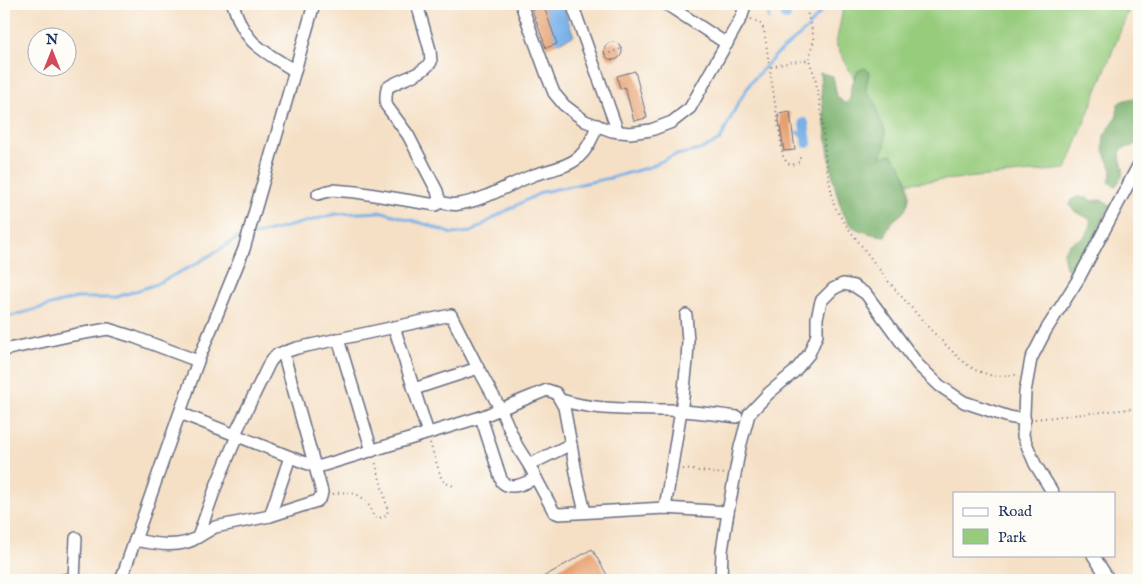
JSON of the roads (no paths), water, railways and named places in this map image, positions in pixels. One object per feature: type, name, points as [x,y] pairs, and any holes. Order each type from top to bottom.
[{"type":"street","points":[[233,4],[238,20],[254,44],[295,71]]},
{"type":"street","points":[[121,580],[198,361],[244,249],[314,4]]},
{"type":"street","points":[[417,4],[430,50],[431,62],[428,67],[395,82],[387,88],[386,105],[408,135],[437,191],[440,202]]},
{"type":"street","points":[[521,4],[554,93],[564,105],[585,120],[618,132],[630,133],[651,130],[672,122],[690,108],[742,16],[745,4]]},
{"type":"street","points":[[572,4],[618,132]]},
{"type":"street","points":[[670,5],[727,44]]},
{"type":"street","points":[[318,194],[332,190],[436,205],[440,202],[456,205],[466,203],[576,160],[592,140],[597,125]]},
{"type":"street","points":[[1053,492],[1028,449],[1024,436],[1024,406],[1028,373],[1037,345],[1079,278],[1139,164]]},
{"type":"street","points":[[721,580],[722,551],[728,512],[749,414],[769,393],[794,372],[809,354],[817,334],[817,318],[821,301],[833,289],[843,284],[854,286],[866,294],[918,365],[940,386],[964,402],[1008,417],[1025,420]]},
{"type":"street","points":[[198,537],[236,435],[263,373],[276,355],[338,339],[451,315],[501,410],[517,446],[554,512],[559,514],[665,508],[728,512]]},
{"type":"street","points":[[665,508],[681,411],[688,350],[686,315]]},
{"type":"street","points":[[394,327],[428,433]]},
{"type":"street","points":[[4,350],[74,334],[108,329],[198,361]]},
{"type":"street","points":[[338,339],[372,451]]},
{"type":"street","points":[[135,540],[156,544],[192,541],[215,527],[270,516],[317,501],[321,497],[322,492],[283,352]]},
{"type":"street","points":[[414,389],[478,368]]},
{"type":"street","points":[[180,413],[315,466],[372,451],[481,417],[547,390],[556,393],[564,407],[585,512]]},
{"type":"street","points":[[561,400],[573,404],[611,409],[681,411],[737,417]]},
{"type":"street","points":[[481,417],[502,482],[511,486],[523,484],[536,478]]},
{"type":"street","points":[[529,465],[571,444]]},
{"type":"street","points":[[270,516],[290,457]]},
{"type":"street","points":[[64,580],[74,579],[76,538]]},
{"type":"street","points":[[1094,556],[1109,580]]},
{"type":"water","points":[[543,4],[562,4],[574,36],[556,43]]},
{"type":"water","points":[[613,43],[619,45],[621,51],[619,57],[613,59],[607,57],[605,51],[607,45]]},
{"type":"waterway","points":[[767,4],[769,19]]},
{"type":"waterway","points":[[784,4],[786,16]]},
{"type":"waterway","points":[[251,236],[336,214],[383,212],[452,234],[471,232],[542,192],[610,178],[650,167],[672,156],[700,150],[720,140],[737,105],[751,82],[777,54],[806,30],[827,4]]},
{"type":"waterway","points":[[804,123],[807,143]]},
{"type":"waterway","points":[[797,132],[807,139]]},
{"type":"waterway","points":[[4,318],[76,298],[114,298],[154,285],[196,264],[238,238],[245,237]]}]
